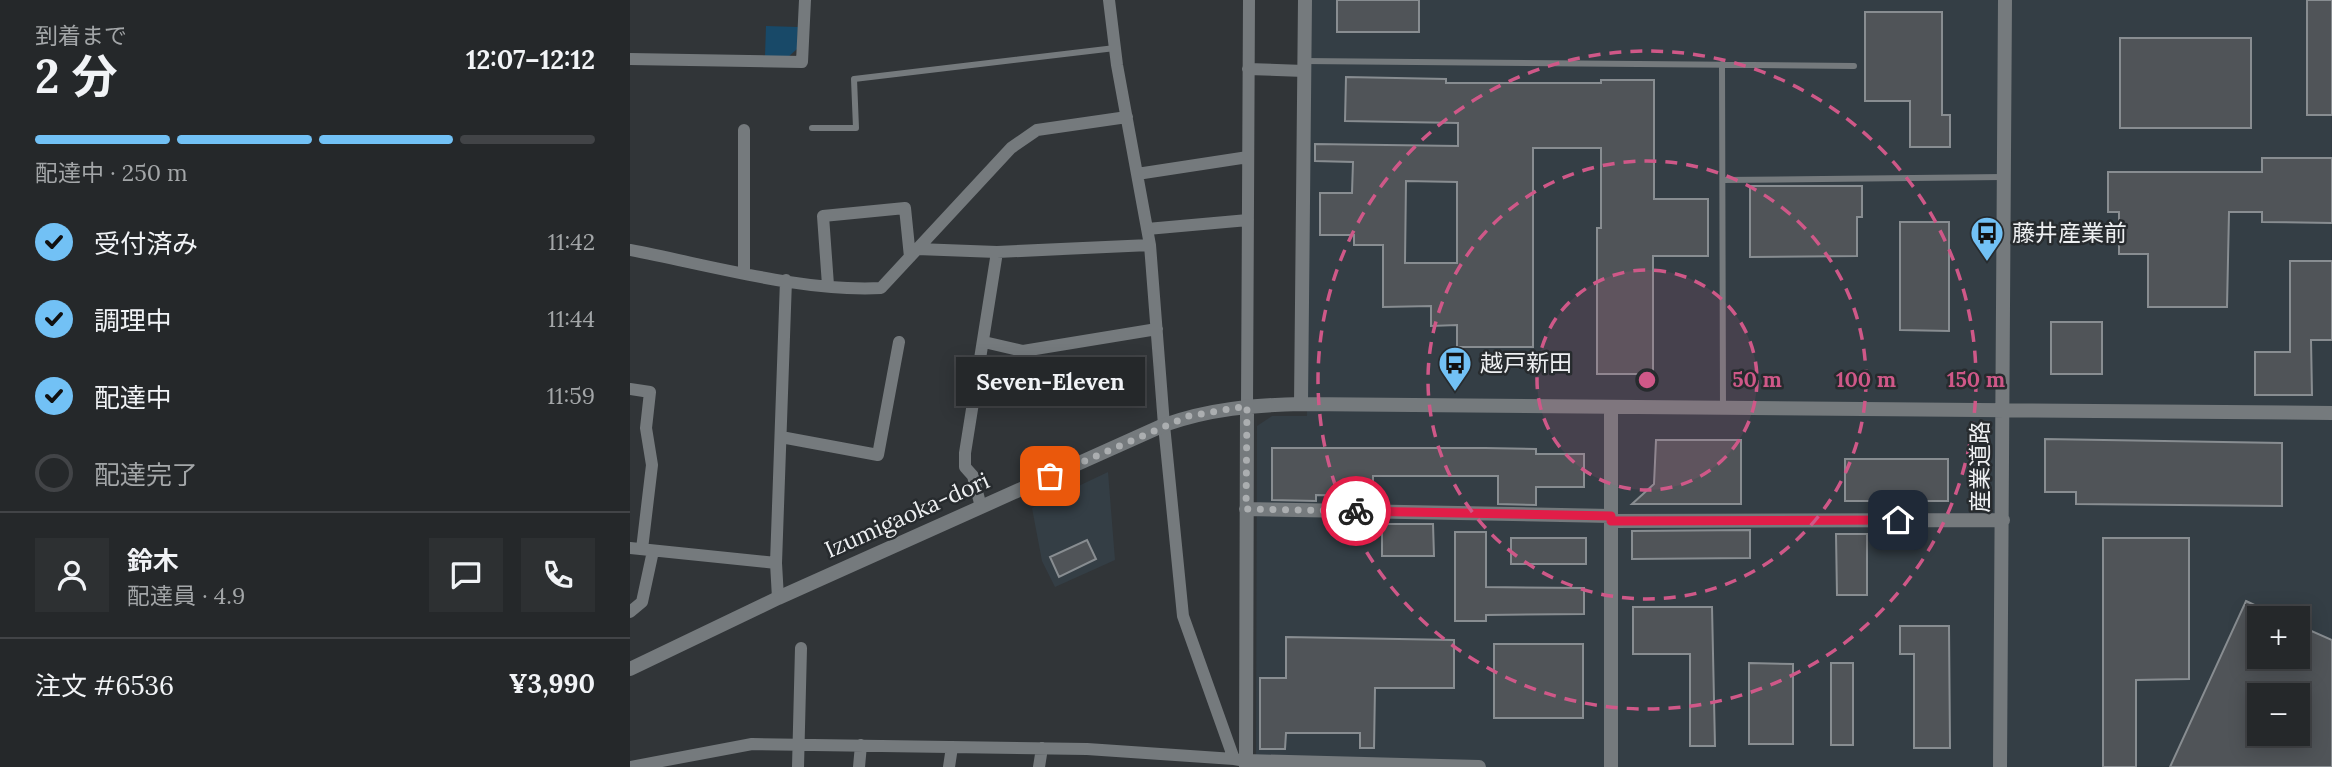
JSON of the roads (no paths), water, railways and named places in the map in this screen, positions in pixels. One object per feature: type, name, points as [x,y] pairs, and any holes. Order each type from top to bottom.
[{"type":"street","points":[[630,59],[802,62],[805,0]]},
{"type":"street","points":[[1109,0],[1150,245],[1183,616],[1235,763]]},
{"type":"street","points":[[1235,763],[1246,509],[1249,0]]},
{"type":"street","points":[[1301,404],[1305,0]]},
{"type":"street","name":"産業道路","points":[[2000,767],[2006,0]]},
{"type":"street","points":[[1248,69],[1304,66]]},
{"type":"street","points":[[630,250],[786,280],[856,289],[881,288],[1011,148],[1037,130],[1127,117]]},
{"type":"street","points":[[744,130],[744,272]]},
{"type":"street","points":[[1137,174],[1248,157]]},
{"type":"street","points":[[828,285],[823,216],[905,208],[913,253]]},
{"type":"street","points":[[1147,229],[1248,220]]},
{"type":"street","points":[[913,253],[1150,245]]},
{"type":"street","points":[[981,507],[973,476],[965,467],[965,453],[997,252]]},
{"type":"street","points":[[778,598],[776,564],[786,280]]},
{"type":"street","points":[[984,342],[1023,351],[1157,329]]},
{"type":"street","points":[[781,437],[878,454],[899,342]]},
{"type":"street","points":[[630,389],[650,392],[646,428],[652,465],[642,549],[642,602],[630,612]]},
{"type":"street","name":"Izumigaoka-dori","points":[[630,669],[778,598],[1164,425],[1189,416],[1247,406],[1301,404],[2332,413]]},
{"type":"street","points":[[1611,408],[1611,767]]},
{"type":"street","points":[[1246,509],[1611,519],[2003,520]]},
{"type":"street","points":[[642,549],[776,564]]},
{"type":"street","points":[[798,767],[801,648]]},
{"type":"street","points":[[630,766],[752,744],[798,744],[1042,748],[1235,763],[1479,767]]},
{"type":"street","points":[[859,767],[861,745]]},
{"type":"street","points":[[949,767],[951,747]]},
{"type":"street","points":[[1040,767],[1042,748]]},
{"type":"lane","points":[[813,128],[856,128],[854,79],[1115,48]]},
{"type":"lane","points":[[1722,64],[1723,409]]},
{"type":"lane","points":[[1304,66],[1854,66]]},
{"type":"lane","points":[[1723,180],[2004,177]]},
{"type":"place","name":"藤井産業前","points":[[1987,263]]},
{"type":"place","name":"越戸新田","points":[[1455,393]]},
{"type":"place","name":"Seven-Eleven","points":[[1050,476]]}]
